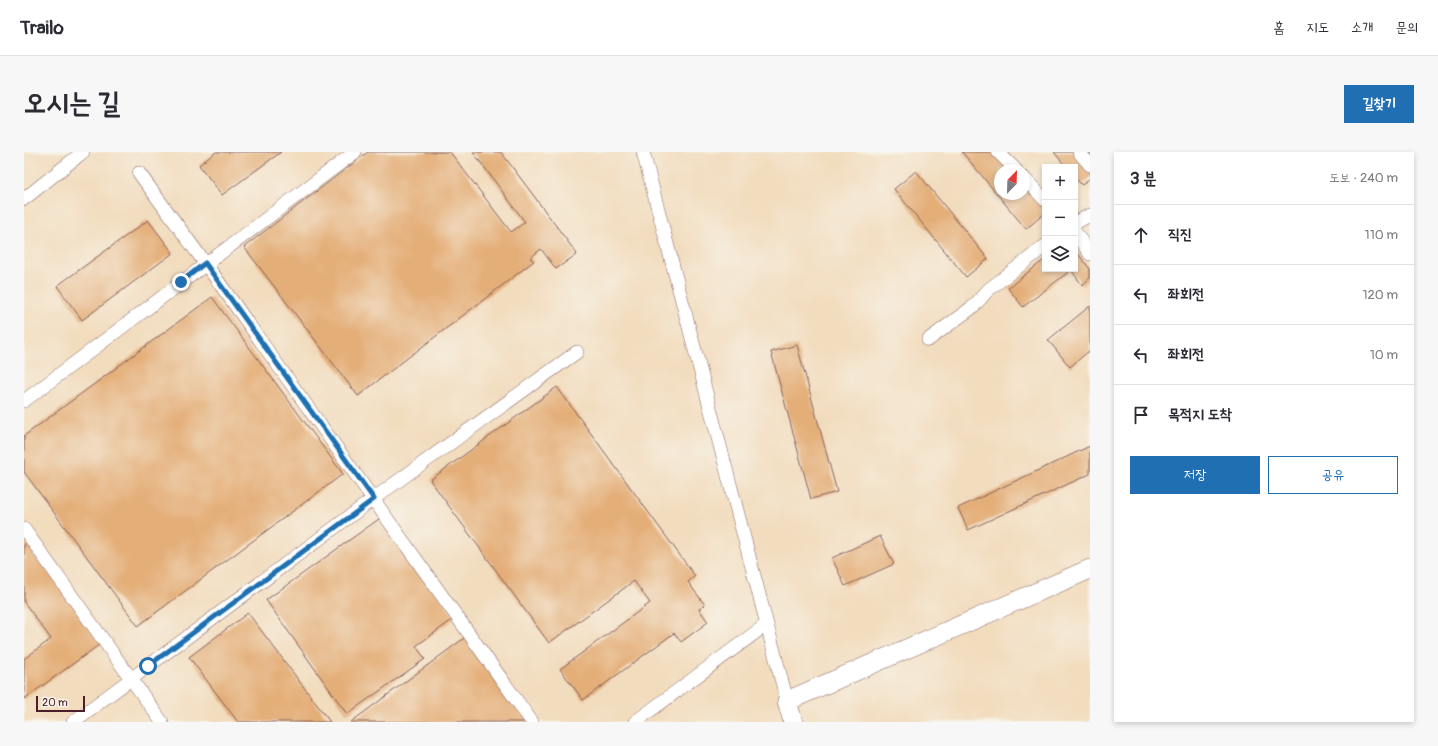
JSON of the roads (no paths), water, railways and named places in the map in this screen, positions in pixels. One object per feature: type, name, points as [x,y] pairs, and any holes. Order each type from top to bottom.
[{"type":"main road","points":[[793,722],[787,701],[1090,568]]},
{"type":"street","points":[[24,199],[83,152]]},
{"type":"street","points":[[24,400],[355,152]]},
{"type":"street","points":[[643,152],[787,701]]},
{"type":"street","points":[[998,152],[1010,164]]},
{"type":"street","points":[[1079,152],[1090,165]]},
{"type":"street","points":[[139,173],[374,499],[532,722]]},
{"type":"street","points":[[1030,184],[1042,197]]},
{"type":"street","points":[[1078,221],[1090,215]]},
{"type":"street","points":[[1078,236],[1090,254]]},
{"type":"street","points":[[928,340],[974,306],[988,290],[1042,248]]},
{"type":"street","points":[[73,722],[374,499],[577,352]]},
{"type":"street","points":[[24,529],[162,722]]},
{"type":"street","points":[[635,722],[767,624]]}]
